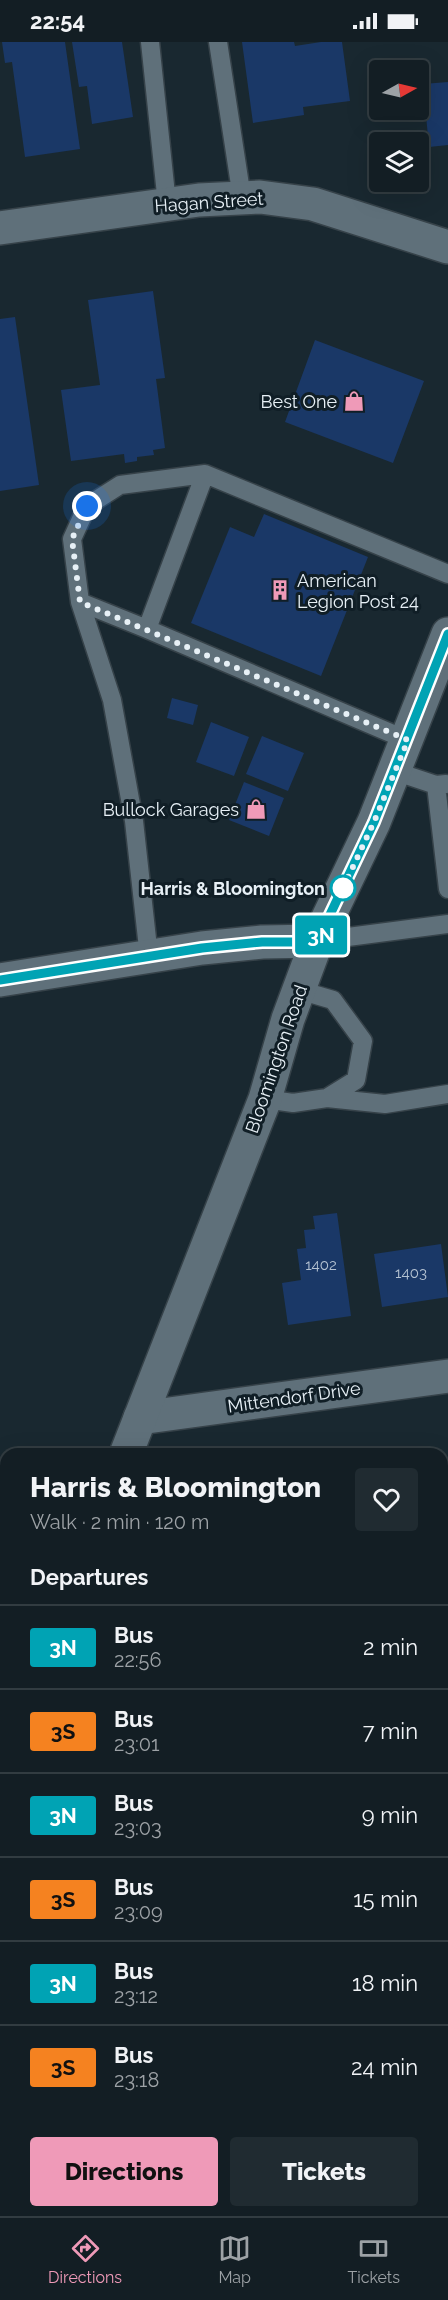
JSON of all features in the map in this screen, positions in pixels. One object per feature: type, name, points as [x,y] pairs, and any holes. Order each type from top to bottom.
[{"type":"street","name":"Hagan Street","points":[[0,228],[199,200],[280,198],[313,204],[448,247]]},
{"type":"street","name":"Bloomington Road","points":[[128,1448],[265,1099],[288,1019],[317,942],[374,822],[448,634]]},
{"type":"street","points":[[0,980],[262,942],[317,942]]},
{"type":"street","name":"Mittendorf Drive","points":[[140,1418],[448,1376]]},
{"type":"lane","points":[[150,42],[167,204]]},
{"type":"lane","points":[[218,42],[242,198]]},
{"type":"lane","points":[[147,629],[205,474]]},
{"type":"lane","points":[[148,957],[134,821],[112,700],[80,602],[72,539],[87,506],[120,485],[205,474],[448,574]]},
{"type":"lane","points":[[80,602],[408,740]]},
{"type":"lane","points":[[394,771],[442,785],[448,889]]},
{"type":"lane","points":[[317,942],[448,924]]},
{"type":"lane","points":[[299,990],[333,1000],[363,1041],[356,1080],[327,1098]]},
{"type":"lane","points":[[265,1099],[293,1103],[327,1098],[385,1104],[448,1094]]},
{"type":"building","points":[[2,42],[65,42],[80,149],[25,157],[12,62],[5,63]]},
{"type":"building","points":[[72,42],[122,42],[133,117],[92,124],[87,86],[79,87]]},
{"type":"building","points":[[242,42],[294,42],[295,46],[342,42],[350,101],[303,107],[304,115],[253,123]]},
{"type":"building","points":[[448,82],[448,145],[429,147],[426,120],[429,120],[429,84]]},
{"type":"building","points":[[153,291],[165,378],[156,379],[165,448],[153,450],[154,455],[137,457],[137,461],[125,463],[124,454],[71,461],[61,390],[100,385],[88,300]]},
{"type":"building","points":[[15,317],[39,485],[0,491],[0,319]]},
{"type":"building","name":"Best One","points":[[315,340],[424,381],[393,463],[285,422]]},
{"type":"building","name":"American Legion Post 24","points":[[264,514],[368,557],[321,676],[191,623],[230,527],[254,537]]},
{"type":"building","points":[[172,698],[198,705],[193,725],[167,718]]},
{"type":"building","points":[[211,722],[249,737],[234,776],[196,762]]},
{"type":"building","points":[[262,736],[304,753],[288,791],[246,774]]},
{"type":"building","name":"Bullock Garages","points":[[244,782],[284,798],[269,836],[229,820]]},
{"type":"building","points":[[337,1213],[351,1316],[288,1325],[282,1283],[301,1280],[297,1249],[306,1248],[304,1230],[315,1229],[313,1216]]},
{"type":"building","points":[[441,1244],[448,1297],[382,1307],[374,1254]]},
{"type":"bus line","name":"3N","points":[[0,980],[202,948],[262,942],[317,942],[374,822],[448,634]]},
{"type":"place","name":"Best One","points":[[354,401]]},
{"type":"place","name":"American Legion Post 24","points":[[280,590]]},
{"type":"place","name":"Bullock Garages","points":[[256,809]]},
{"type":"place","name":"Harris & Bloomington","points":[[343,888]]},
{"type":"route","points":[[87,506],[72,539],[80,602],[408,740],[374,822],[343,888]]}]
